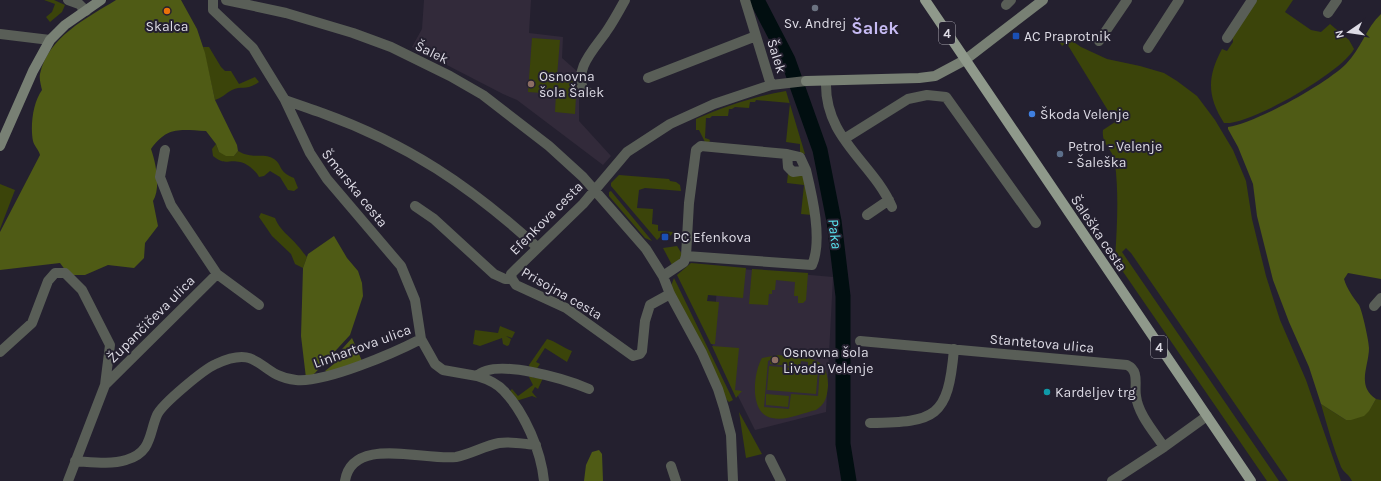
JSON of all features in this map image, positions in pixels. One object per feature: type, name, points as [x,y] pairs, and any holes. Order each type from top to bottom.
[{"type":"main road","name":"Šaleška cesta","points":[[925,0],[1251,481]]},
{"type":"street","points":[[68,0],[79,4],[86,11]]},
{"type":"street","points":[[0,146],[33,71],[50,40],[65,25],[101,0]]},
{"type":"street","name":"Šmarska cesta","points":[[213,0],[213,10],[253,48],[285,100],[310,153],[327,179],[390,252],[404,271],[416,300],[421,339],[426,351],[435,364],[443,370],[478,376],[495,383],[504,390],[514,402],[536,445],[544,481]]},
{"type":"street","name":"Šalek","points":[[226,0],[286,13],[353,33],[391,47],[450,76],[488,98],[549,146],[594,189]]},
{"type":"street","points":[[590,93],[585,92],[582,88],[585,61],[591,50],[612,24],[626,0]]},
{"type":"street","name":"Šalek","points":[[745,0],[771,85]]},
{"type":"street","points":[[594,189],[627,152],[670,124],[714,104],[771,85],[806,81],[922,78],[935,76],[965,60],[1044,0]]},
{"type":"street","points":[[1099,42],[1127,0]]},
{"type":"street","points":[[1148,48],[1179,0]]},
{"type":"street","points":[[1226,38],[1252,0]]},
{"type":"street","points":[[1328,13],[1337,0]]},
{"type":"street","points":[[0,34],[50,40]]},
{"type":"street","name":"Šalek","points":[[648,78],[756,36]]},
{"type":"street","points":[[826,81],[827,106],[834,122],[844,139],[891,204],[867,215]]},
{"type":"street","points":[[844,139],[908,99],[927,95],[946,97],[1036,223]]},
{"type":"street","points":[[285,100],[358,127],[395,144],[442,171],[480,198],[537,247]]},
{"type":"street","points":[[663,276],[684,262],[686,256],[696,150],[701,146],[787,154],[800,157],[815,214],[816,241],[812,265],[686,256]]},
{"type":"street","points":[[165,150],[160,177],[171,205],[217,274],[259,305]]},
{"type":"street","name":"Efenkova cesta","points":[[512,279],[512,274],[516,269],[583,204],[594,189],[646,249],[663,276],[670,294],[702,353],[718,389],[731,435],[733,481]]},
{"type":"street","name":"Prisojna cesta","points":[[415,206],[434,219],[494,274],[505,279],[512,279],[516,285],[566,308],[585,320],[633,356],[642,351],[645,321],[650,305],[670,294]]},
{"type":"street","name":"Župančičeva ulica","points":[[0,352],[32,323],[48,281],[55,273],[65,273],[82,290],[110,344],[105,384],[75,461]]},
{"type":"street","name":"Župančičeva ulica","points":[[105,384],[217,274]]},
{"type":"street","points":[[1374,306],[1381,298]]},
{"type":"street","name":"Linhartova ulica","points":[[75,461],[119,462],[128,460],[141,451],[149,441],[157,414],[165,405],[199,374],[214,364],[228,359],[244,356],[254,359],[279,377],[306,380],[322,378],[379,358],[421,339]]},
{"type":"street","name":"Stantetova ulica","points":[[860,341],[1128,365],[1134,370],[1136,375],[1136,394],[1140,409],[1164,447]]},
{"type":"street","points":[[870,423],[906,423],[921,420],[935,411],[948,392],[954,349]]},
{"type":"street","name":"Šmarska cesta","points":[[478,376],[481,372],[491,370],[526,371],[560,378],[589,389]]},
{"type":"street","points":[[1116,480],[1136,470],[1164,447],[1207,416]]},
{"type":"street","points":[[345,481],[346,473],[356,460],[373,454],[392,453],[445,458],[471,453],[499,443],[507,442],[536,445]]},
{"type":"street","points":[[770,459],[781,481]]},
{"type":"street","points":[[68,481],[75,461]]},
{"type":"street","points":[[670,466],[676,481]]},
{"type":"shaded area","name":"Osnovna šola Šalek","points":[[424,0],[531,0],[529,33],[563,37],[562,58],[579,73],[579,121],[611,156],[603,165],[517,100],[412,47],[422,29]]},
{"type":"shaded area","name":"Osnovna šola Livada Velenje","points":[[719,267],[833,277],[826,412],[755,430],[712,344]]},
{"type":"green space","points":[[44,0],[54,0],[65,5],[62,12],[50,22],[46,17],[52,12],[55,4]]},
{"type":"green space","points":[[116,0],[181,0],[197,29],[205,53],[215,100],[237,145],[238,151],[234,156],[226,156],[219,152],[216,144],[206,131],[175,131],[163,136],[157,142],[151,149],[157,175],[157,189],[153,201],[158,226],[145,243],[144,258],[134,268],[108,265],[85,275],[73,275],[66,271],[60,263],[0,270],[0,232],[40,155],[33,141],[32,121],[34,107],[42,90],[40,74],[44,61],[51,49],[70,30]]},
{"type":"green space","points":[[1255,0],[1293,0],[1285,12],[1311,30],[1321,32],[1330,24],[1349,40],[1354,49],[1346,59],[1332,71],[1294,96],[1253,116],[1236,122],[1224,123],[1214,104],[1212,95],[1211,86],[1214,69],[1222,49],[1227,51],[1233,42],[1232,33]]},
{"type":"green space","points":[[1381,14],[1381,279],[1348,273],[1344,279],[1348,290],[1359,305],[1363,319],[1369,348],[1365,382],[1366,388],[1376,399],[1369,411],[1364,416],[1346,420],[1321,404],[1309,367],[1289,322],[1273,280],[1257,216],[1253,184],[1228,127],[1240,124],[1272,111],[1323,82],[1346,64],[1356,52],[1371,26]]},
{"type":"green space","points":[[1065,36],[1081,47],[1107,59],[1164,73],[1197,96],[1215,120],[1233,150],[1246,181],[1252,219],[1266,276],[1280,320],[1306,380],[1341,481],[1288,481],[1131,253],[1126,248],[1122,252],[1279,481],[1267,481],[1115,260],[1117,187],[1115,163],[1114,158],[1104,140],[1103,130],[1115,122],[1069,47],[1066,43],[1062,46],[1058,40]]},
{"type":"green space","points":[[532,38],[560,40],[557,76],[577,78],[575,114],[555,112],[556,94],[528,92]]},
{"type":"green space","points":[[203,47],[209,47],[221,67],[225,71],[231,71],[239,84],[255,77],[259,82],[255,85],[232,90],[215,100]]},
{"type":"green space","points":[[786,91],[790,103],[756,100],[755,102],[750,102],[749,108],[735,107],[729,109],[728,116],[712,116],[710,118],[706,118],[705,138],[710,140],[709,143],[705,142],[699,130],[696,130],[696,119],[740,102]]},
{"type":"green space","points":[[790,104],[805,154],[800,153],[800,144],[786,142]]},
{"type":"green space","points":[[216,144],[219,152],[234,156],[238,151],[243,154],[266,156],[274,159],[285,173],[294,178],[298,188],[294,191],[288,190],[280,177],[270,171],[264,176],[259,177],[256,172],[246,164],[236,161],[224,162],[217,159],[213,156],[212,149]]},
{"type":"green space","points":[[788,173],[803,175],[812,215],[801,214],[804,185],[787,183]]},
{"type":"green space","points":[[619,175],[669,179],[670,181],[676,182],[680,185],[681,191],[645,188],[639,190],[637,208],[653,209],[652,224],[658,225],[658,231],[674,232],[670,236],[668,234],[662,235],[657,240],[611,186],[611,183]]},
{"type":"green space","points":[[0,184],[15,190],[0,229]]},
{"type":"green space","points":[[611,191],[652,241],[645,238],[609,196],[609,192]]},
{"type":"green space","points":[[261,213],[275,218],[282,230],[307,257],[303,268],[295,264],[291,254],[272,236],[259,217]]},
{"type":"green space","points":[[334,236],[347,258],[358,271],[362,283],[363,296],[350,335],[315,373],[306,378],[301,336],[303,268],[308,254]]},
{"type":"green space","points":[[677,246],[682,254],[680,259],[672,265],[663,248]]},
{"type":"green space","points":[[691,263],[746,268],[743,298],[708,295],[707,301],[719,302],[715,344],[711,344],[677,275]]},
{"type":"green space","points":[[752,269],[808,273],[806,300],[803,303],[798,303],[798,296],[794,296],[795,282],[776,280],[775,290],[772,290],[772,294],[769,294],[768,305],[749,304]]},
{"type":"green space","points":[[674,278],[733,400],[729,402],[726,399],[671,286]]},
{"type":"green space","points":[[500,326],[515,332],[512,338],[506,336],[511,339],[509,345],[507,346],[503,344],[502,338],[480,346],[473,344],[475,330],[498,333]]},
{"type":"green space","points":[[352,338],[362,361],[329,373],[325,371],[335,363],[333,359]]},
{"type":"green space","points":[[547,339],[572,351],[567,362],[545,348],[536,362],[540,364],[536,370],[530,369],[529,365]]},
{"type":"green space","points":[[712,346],[739,348],[735,390],[742,391],[736,398]]},
{"type":"green space","points":[[778,355],[805,357],[819,362],[827,375],[828,386],[826,397],[822,405],[816,410],[789,418],[777,419],[765,415],[759,409],[755,392],[757,373],[762,358]],"holes":[[[770,360],[770,364],[800,367],[801,361],[808,362],[808,367],[820,368],[818,396],[791,394],[789,409],[764,407],[768,361]]]},
{"type":"green space","points":[[769,366],[818,370],[816,394],[767,390]]},
{"type":"green space","points":[[531,375],[534,378],[543,378],[538,389],[535,387],[532,392],[537,398],[532,396],[516,401],[510,391],[512,389],[518,396],[533,385],[529,377]]},
{"type":"green space","points":[[766,394],[789,396],[788,407],[766,405]]},
{"type":"green space","points":[[1376,399],[1381,400],[1381,481],[1352,481],[1341,467],[1321,404],[1346,420],[1364,414]]},
{"type":"green space","points":[[739,412],[762,454],[746,458]]},
{"type":"green space","points":[[599,450],[602,454],[603,481],[584,481],[586,465],[592,452]]},
{"type":"waterway","name":"Paka","points":[[757,0],[788,60],[820,150],[834,221],[843,296],[843,444],[849,481]]},
{"type":"place","name":"Sv. Andrej","points":[[815,8]]},
{"type":"place","name":"Skalca","points":[[167,11]]},
{"type":"place","name":"AC Praprotnik","points":[[1016,36]]},
{"type":"place","name":"Osnovna šola Šalek","points":[[531,84]]},
{"type":"place","name":"Škoda Velenje","points":[[1032,114]]},
{"type":"place","name":"Petrol - Velenje - Šaleška","points":[[1060,154]]},
{"type":"place","name":"PC Efenkova","points":[[665,237]]},
{"type":"place","name":"Osnovna šola Livada Velenje","points":[[775,360]]},
{"type":"place","name":"Kardeljev trg","points":[[1047,392]]},
{"type":"district","name":"Šalek","points":[[875,28]]}]
